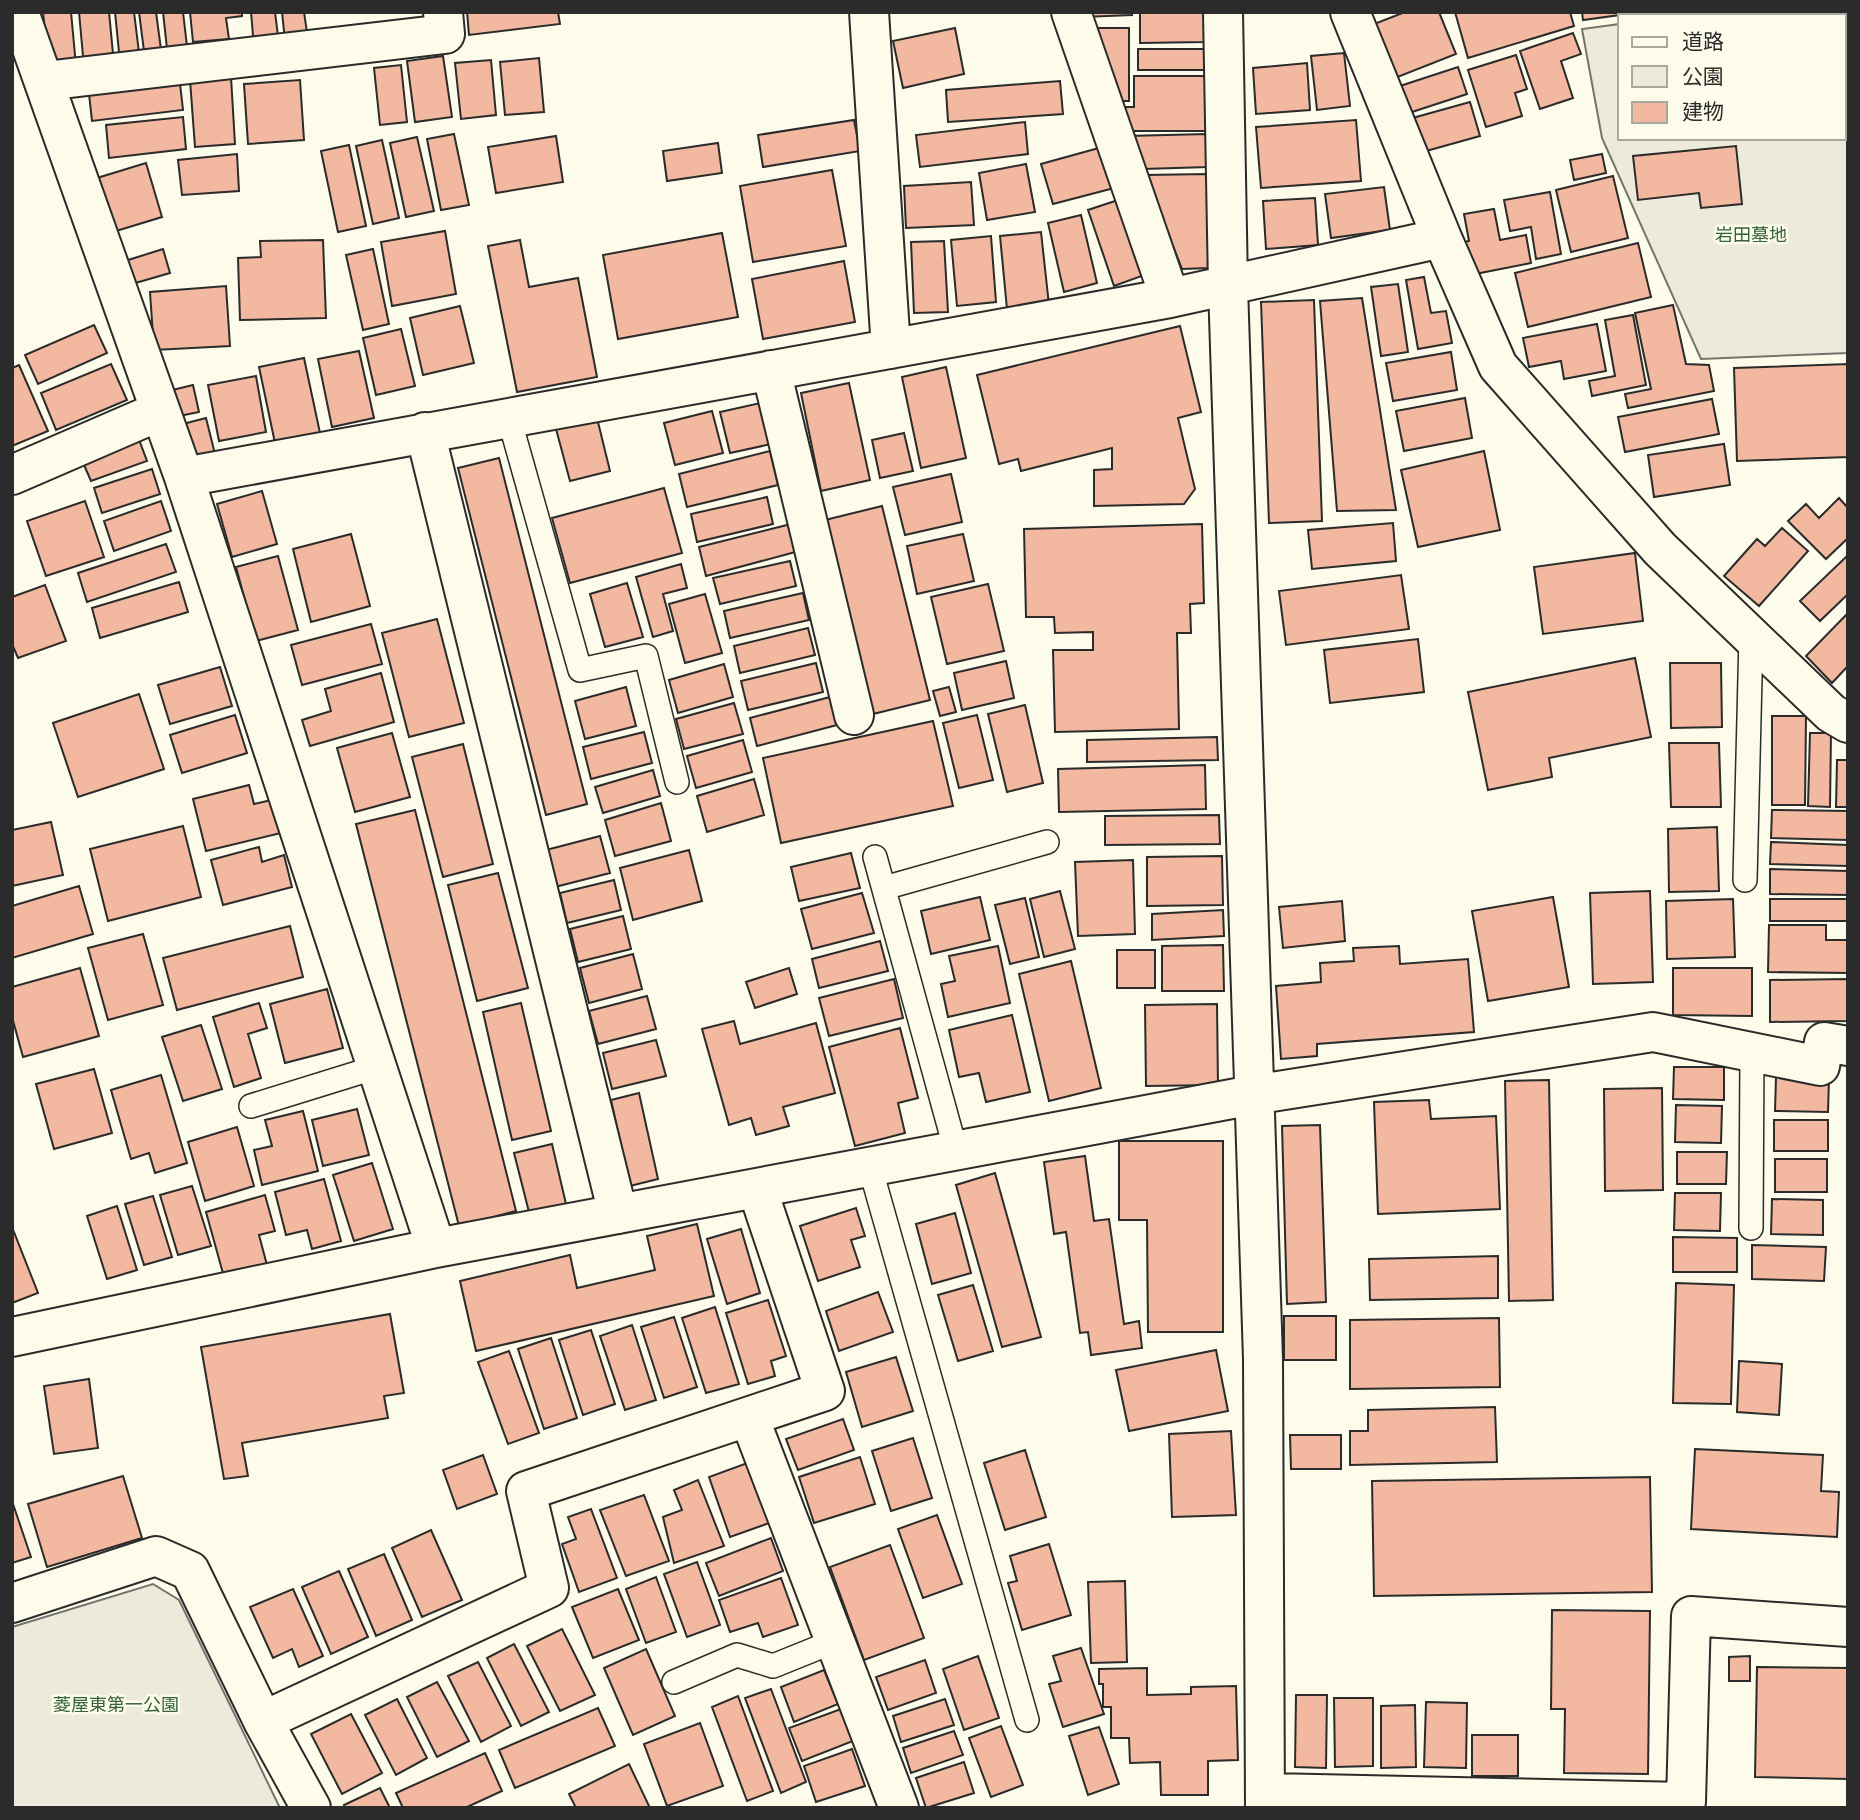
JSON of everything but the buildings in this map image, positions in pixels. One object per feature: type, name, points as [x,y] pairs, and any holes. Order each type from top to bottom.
[{"type":"street","points":[[19,12],[184,477],[436,1248]]},
{"type":"street","points":[[45,80],[445,34],[443,12]]},
{"type":"street","points":[[869,12],[891,349]]},
{"type":"street","points":[[1071,12],[1170,298]]},
{"type":"street","points":[[1223,12],[1228,286],[1263,1359],[1265,1800],[1686,1802],[1691,1616],[1848,1627]]},
{"type":"street","points":[[1350,12],[1442,238],[1498,366],[1660,549],[1831,713],[1848,723]]},
{"type":"street","points":[[184,477],[1170,298],[1442,238]]},
{"type":"street","points":[[771,370],[854,715]]},
{"type":"street","points":[[12,475],[160,411]]},
{"type":"street","points":[[425,432],[618,1214]]},
{"type":"street","points":[[12,1337],[436,1248],[1253,1095],[1653,1032],[1820,1066],[1824,1042],[1848,1045]]},
{"type":"street","points":[[263,1721],[549,1588],[526,1491],[825,1391],[757,1188]]},
{"type":"street","points":[[749,1417],[900,1808]]},
{"type":"street","points":[[12,1603],[156,1556],[190,1571],[263,1721],[312,1808]]},
{"type":"lane","points":[[509,418],[580,670],[646,656],[677,782]]},
{"type":"lane","points":[[1745,880],[1751,636]]},
{"type":"lane","points":[[884,888],[1047,842]]},
{"type":"lane","points":[[875,857],[956,1151]]},
{"type":"lane","points":[[1751,1228],[1752,1052]]},
{"type":"lane","points":[[251,1106],[377,1068]]},
{"type":"lane","points":[[870,1167],[1027,1720]]},
{"type":"lane","points":[[674,1682],[737,1655],[773,1666],[835,1641]]},
{"type":"green space","name":"岩田墓地","points":[[1848,12],[1848,353],[1701,359],[1602,138],[1582,29],[1618,24],[1618,140],[1846,140],[1846,14],[1676,14]]},
{"type":"green space","name":"菱屋東第一公園","points":[[153,1584],[179,1600],[280,1808],[12,1808],[12,1627]]}]
